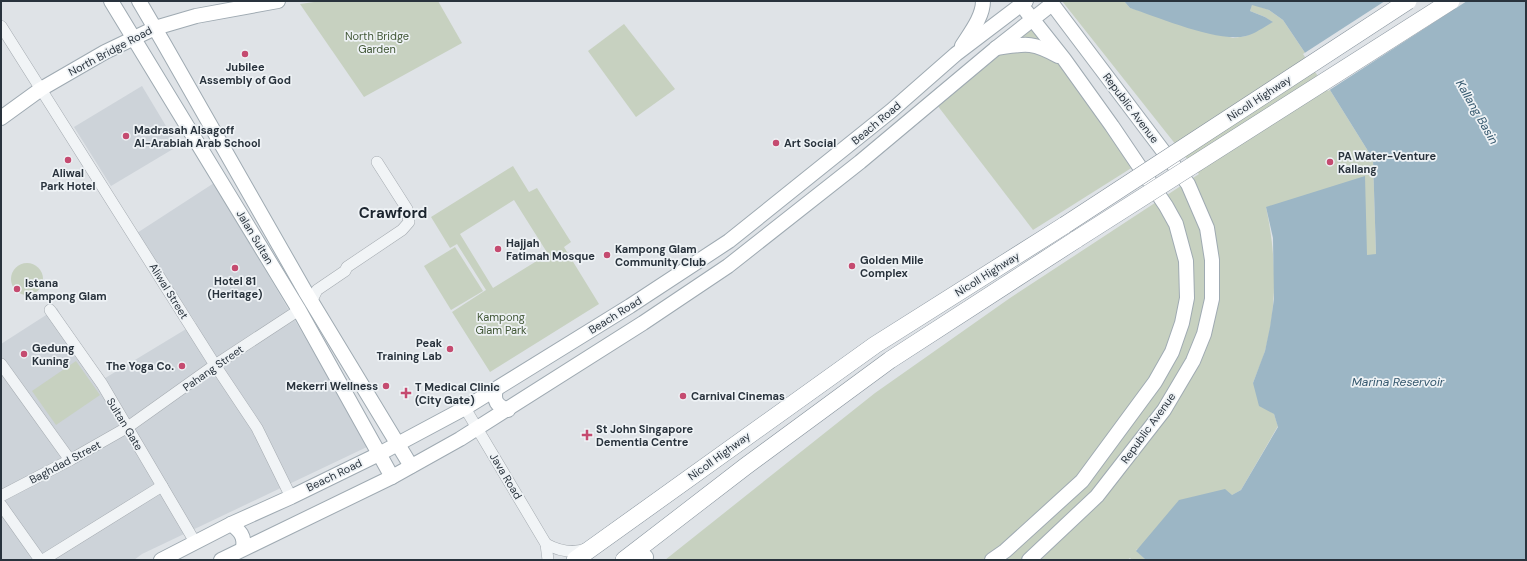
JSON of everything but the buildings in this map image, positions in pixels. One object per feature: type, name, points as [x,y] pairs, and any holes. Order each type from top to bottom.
[{"type":"highway","name":"Nicoll Highway","points":[[575,560],[875,345],[1065,225],[1408,1]]},
{"type":"highway","name":"Nicoll Highway","points":[[624,560],[746,466],[890,360],[1451,1]]},
{"type":"highway","points":[[644,559],[746,466]]},
{"type":"main road","name":"Jalan Sultan","points":[[111,1],[296,304],[392,477]]},
{"type":"main road","name":"Jalan Sultan","points":[[139,1],[308,297],[411,466]]},
{"type":"main road","name":"North Bridge Road","points":[[1,118],[41,89],[105,52],[155,28],[196,16],[278,1]]},
{"type":"main road","points":[[982,60],[978,50],[962,50],[976,24],[983,6],[983,1]]},
{"type":"main road","name":"Beach Road","points":[[161,560],[231,524],[291,497],[379,454],[465,408],[630,306],[728,241],[878,121],[1021,2]]},
{"type":"main road","name":"Republic Avenue","points":[[992,560],[1005,551],[1082,481],[1155,382],[1172,352],[1182,323],[1187,298],[1186,261],[1176,224],[1166,206],[1112,126],[1021,2]]},
{"type":"main road","name":"Beach Road","points":[[221,560],[392,477],[478,429],[643,323],[728,266],[860,162],[1051,2]]},
{"type":"main road","name":"Republic Avenue","points":[[1029,560],[1097,496],[1164,410],[1193,362],[1204,334],[1212,299],[1212,260],[1207,228],[1188,184],[1051,2]]},
{"type":"main road","points":[[995,49],[1023,44],[1034,45],[1044,48],[1064,59]]},
{"type":"main road","points":[[496,389],[495,394],[497,404],[501,408],[508,410]]},
{"type":"main road","points":[[231,524],[242,533],[244,542],[243,548]]},
{"type":"street","name":"Aliwal Street","points":[[1,26],[257,428],[291,497]]},
{"type":"street","name":"Pahang Street","points":[[128,427],[296,304],[308,297],[342,267],[346,268],[402,230],[409,222],[407,210],[377,162]]},
{"type":"street","name":"Sultan Gate","points":[[50,310],[102,384],[195,542]]},
{"type":"street","points":[[1,364],[70,460]]},
{"type":"street","name":"Java Road","points":[[465,408],[546,544],[548,560]]},
{"type":"street","name":"Baghdad Street","points":[[1,496],[70,460],[128,427]]},
{"type":"street","points":[[1,505],[42,560],[162,486]]},
{"type":"street","points":[[546,544],[563,551],[583,550],[594,546]]},
{"type":"shaded area","name":"Madrasah Alsagoff Al-Arabiah Arab School","points":[[142,86],[178,146],[111,186],[74,127]]},
{"type":"shaded area","points":[[214,183],[369,446],[142,554],[134,560],[1,560],[1,344],[57,308],[97,383],[196,323],[137,233]]},
{"type":"green space","name":"North Bridge Garden","points":[[321,1],[438,1],[462,43],[364,97],[300,4]]},
{"type":"green space","points":[[1062,1],[1124,1],[1130,8],[1233,38],[1246,36],[1272,22],[1265,17],[1250,11],[1252,4],[1269,10],[1283,20],[1330,90],[1373,159],[1376,255],[1367,255],[1266,207],[1274,261],[1274,297],[1265,351],[1253,383],[1274,414],[1278,426],[1241,490],[1136,550],[1146,560],[1132,560],[1130,558],[1127,560],[665,560],[875,393],[1010,298],[1199,174]]},
{"type":"green space","points":[[1032,18],[1133,167],[1033,230],[934,101]]},
{"type":"green space","points":[[624,24],[675,89],[636,117],[588,51]]},
{"type":"green space","name":"Kampong Glam Park","points":[[513,166],[529,192],[537,188],[571,242],[564,247],[599,304],[490,372],[452,312],[486,290],[457,244],[450,248],[431,217]],"holes":[[[514,200],[548,254],[493,288],[460,234]]]},
{"type":"green space","points":[[455,247],[483,291],[451,310],[424,266]]},
{"type":"green space","points":[[24,263],[30,263],[40,270],[43,279],[42,285],[36,292],[30,295],[24,295],[14,288],[11,282],[11,276],[18,266]]},
{"type":"green space","points":[[76,361],[100,395],[56,425],[32,391]]},
{"type":"water","name":"Marina Reservoir","points":[[1124,1],[1526,1],[1526,560],[1146,560],[1136,551],[1179,500],[1225,489],[1232,495],[1241,490],[1278,427],[1274,414],[1259,406],[1253,383],[1265,351],[1274,299],[1273,238],[1266,207],[1365,176],[1367,255],[1376,254],[1373,159],[1330,90],[1283,20],[1269,10],[1252,5],[1250,11],[1273,22],[1246,36],[1220,36],[1204,33],[1130,8]]},
{"type":"pier","points":[[1385,1],[1467,1],[1328,91],[1303,54]]},
{"type":"place","name":"Jubilee Assembly of God","points":[[245,54]]},
{"type":"place","name":"Madrasah Alsagoff Al-Arabiah Arab School","points":[[126,136]]},
{"type":"place","name":"Art Social","points":[[776,143]]},
{"type":"place","name":"Aliwal Park Hotel","points":[[68,160]]},
{"type":"place","name":"PA Water-Venture Kallang","points":[[1330,162]]},
{"type":"place","name":"Hajjah Fatimah Mosque","points":[[498,249]]},
{"type":"place","name":"Kampong Glam Community Club","points":[[607,255]]},
{"type":"place","name":"Golden Mile Complex","points":[[852,266]]},
{"type":"place","name":"Hotel 81 (Heritage)","points":[[235,268]]},
{"type":"place","name":"Istana Kampong Glam","points":[[17,289]]},
{"type":"place","name":"Peak Training Lab","points":[[450,349]]},
{"type":"place","name":"Gedung Kuning","points":[[24,354]]},
{"type":"place","name":"The Yoga Co.","points":[[182,366]]},
{"type":"place","name":"Mekerri Wellness","points":[[386,386]]},
{"type":"place","name":"T Medical Clinic (City Gate)","points":[[406,393]]},
{"type":"place","name":"Carnival Cinemas","points":[[683,396]]},
{"type":"place","name":"St John Singapore Dementia Centre","points":[[587,435]]},
{"type":"district","name":"Crawford","points":[[393,213]]},
{"type":"water label","name":"Kallang Basin","points":[[1477,112]]}]
